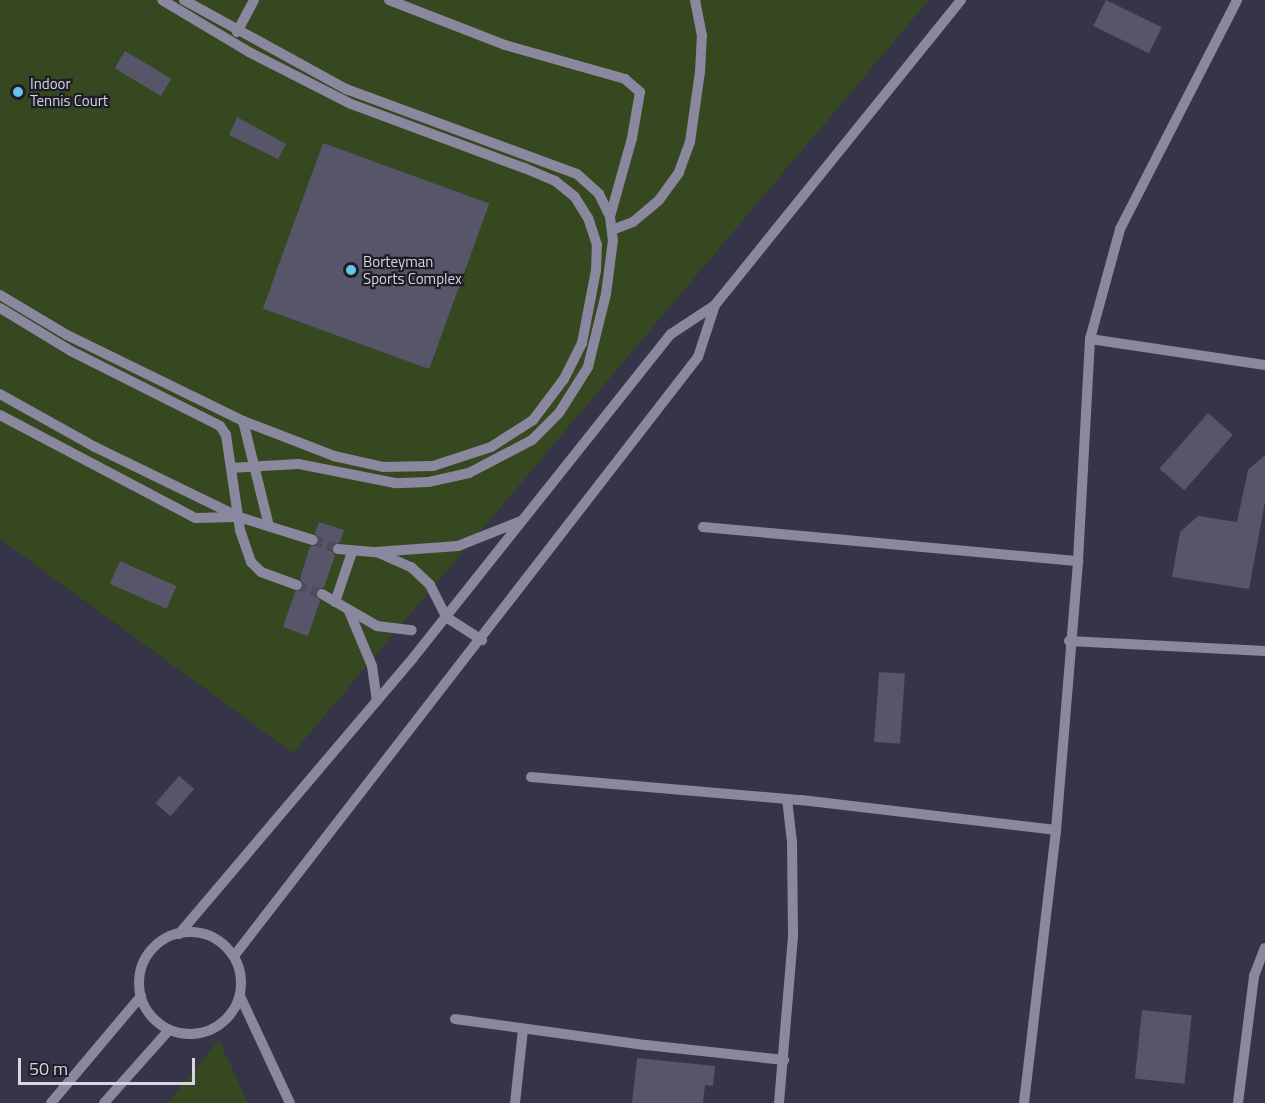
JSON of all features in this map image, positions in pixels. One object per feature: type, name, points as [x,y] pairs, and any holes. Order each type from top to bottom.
[{"type":"street","points":[[0,295],[67,335],[243,421],[334,456],[383,467],[433,466],[491,447],[533,420],[554,394],[573,362],[588,318],[597,245],[588,218],[574,197],[555,181],[351,104],[215,33],[162,0]]},
{"type":"street","points":[[184,0],[237,32],[346,89],[577,174],[599,194],[610,217],[612,230],[606,294],[588,367],[559,413],[532,440],[469,473],[428,482],[377,480],[298,464],[231,468]]},
{"type":"street","points":[[237,32],[254,0]]},
{"type":"street","points":[[389,0],[505,45],[625,79],[640,92],[632,138],[610,217]]},
{"type":"street","points":[[612,230],[633,222],[659,200],[680,172],[690,142],[700,72],[702,36],[695,0]]},
{"type":"street","points":[[178,934],[377,701],[524,520],[670,334],[715,305],[961,0]]},
{"type":"street","points":[[1024,1103],[1056,830],[1069,641],[1078,561],[1090,339],[1120,229],[1237,0]]},
{"type":"street","points":[[234,956],[482,640],[698,357],[715,305]]},
{"type":"street","points":[[0,308],[71,351],[212,419],[226,435],[239,516],[250,562],[261,572],[297,585]]},
{"type":"street","points":[[1090,339],[1265,365]]},
{"type":"street","points":[[0,394],[95,447],[239,516],[313,540]]},
{"type":"street","points":[[0,415],[195,518],[239,516]]},
{"type":"street","points":[[243,421],[270,526]]},
{"type":"street","points":[[338,549],[352,552],[376,552],[458,546],[524,520]]},
{"type":"street","points":[[704,527],[1078,561]]},
{"type":"street","points":[[335,602],[352,552]]},
{"type":"street","points":[[376,552],[411,567],[430,585],[446,616],[482,640]]},
{"type":"street","points":[[322,594],[377,626],[412,630]]},
{"type":"street","points":[[349,611],[372,666],[377,701]]},
{"type":"street","points":[[1069,641],[1265,651]]},
{"type":"street","points":[[531,777],[787,799],[1056,830]]},
{"type":"street","points":[[779,1103],[793,936],[792,842],[787,799]]},
{"type":"street","points":[[240,996],[225,1021],[212,1030],[198,1034],[169,1030],[148,1013],[141,996],[143,964],[163,940],[178,934],[210,936],[234,956],[241,975],[240,996],[290,1103]]},
{"type":"street","points":[[1238,1103],[1254,976],[1265,948]]},
{"type":"street","points":[[51,1103],[141,996]]},
{"type":"street","points":[[454,1018],[523,1029],[784,1060]]},
{"type":"street","points":[[515,1103],[523,1029]]},
{"type":"street","points":[[104,1103],[169,1030]]},
{"type":"green space","name":"Borteyman Sports Complex","points":[[0,0],[929,0],[293,753],[0,539]]},
{"type":"green space","points":[[219,1040],[248,1103],[168,1103]]},
{"type":"building","points":[[1106,0],[1162,27],[1149,53],[1093,26]]},
{"type":"building","points":[[125,51],[171,79],[161,96],[115,68]]},
{"type":"building","points":[[237,117],[286,144],[278,159],[229,135]]},
{"type":"building","points":[[323,143],[489,204],[429,369],[263,308]]},
{"type":"building","points":[[1208,413],[1233,435],[1184,490],[1159,469]]},
{"type":"building","points":[[1265,455],[1265,502],[1249,589],[1172,577],[1180,532],[1198,516],[1237,522],[1248,470]]},
{"type":"building","points":[[319,522],[344,530],[340,542],[331,548],[335,556],[324,587],[315,591],[320,601],[308,636],[283,627],[295,592],[304,587],[300,578],[310,547],[320,543],[315,533]]},
{"type":"building","points":[[120,561],[177,586],[166,609],[110,584]]},
{"type":"building","points":[[879,672],[905,674],[900,744],[874,742]]},
{"type":"building","points":[[179,776],[194,789],[170,816],[155,803]]},
{"type":"building","points":[[1142,1010],[1192,1015],[1185,1084],[1135,1079]]},
{"type":"building","points":[[637,1058],[715,1066],[713,1086],[705,1085],[703,1103],[632,1103]]},
{"type":"tunnel","points":[[313,540],[338,549]]},
{"type":"tunnel","points":[[297,585],[322,594]]},
{"type":"place","name":"Indoor Tennis Court","points":[[18,92]]},
{"type":"place","name":"Borteyman Sports Complex","points":[[351,270]]}]
